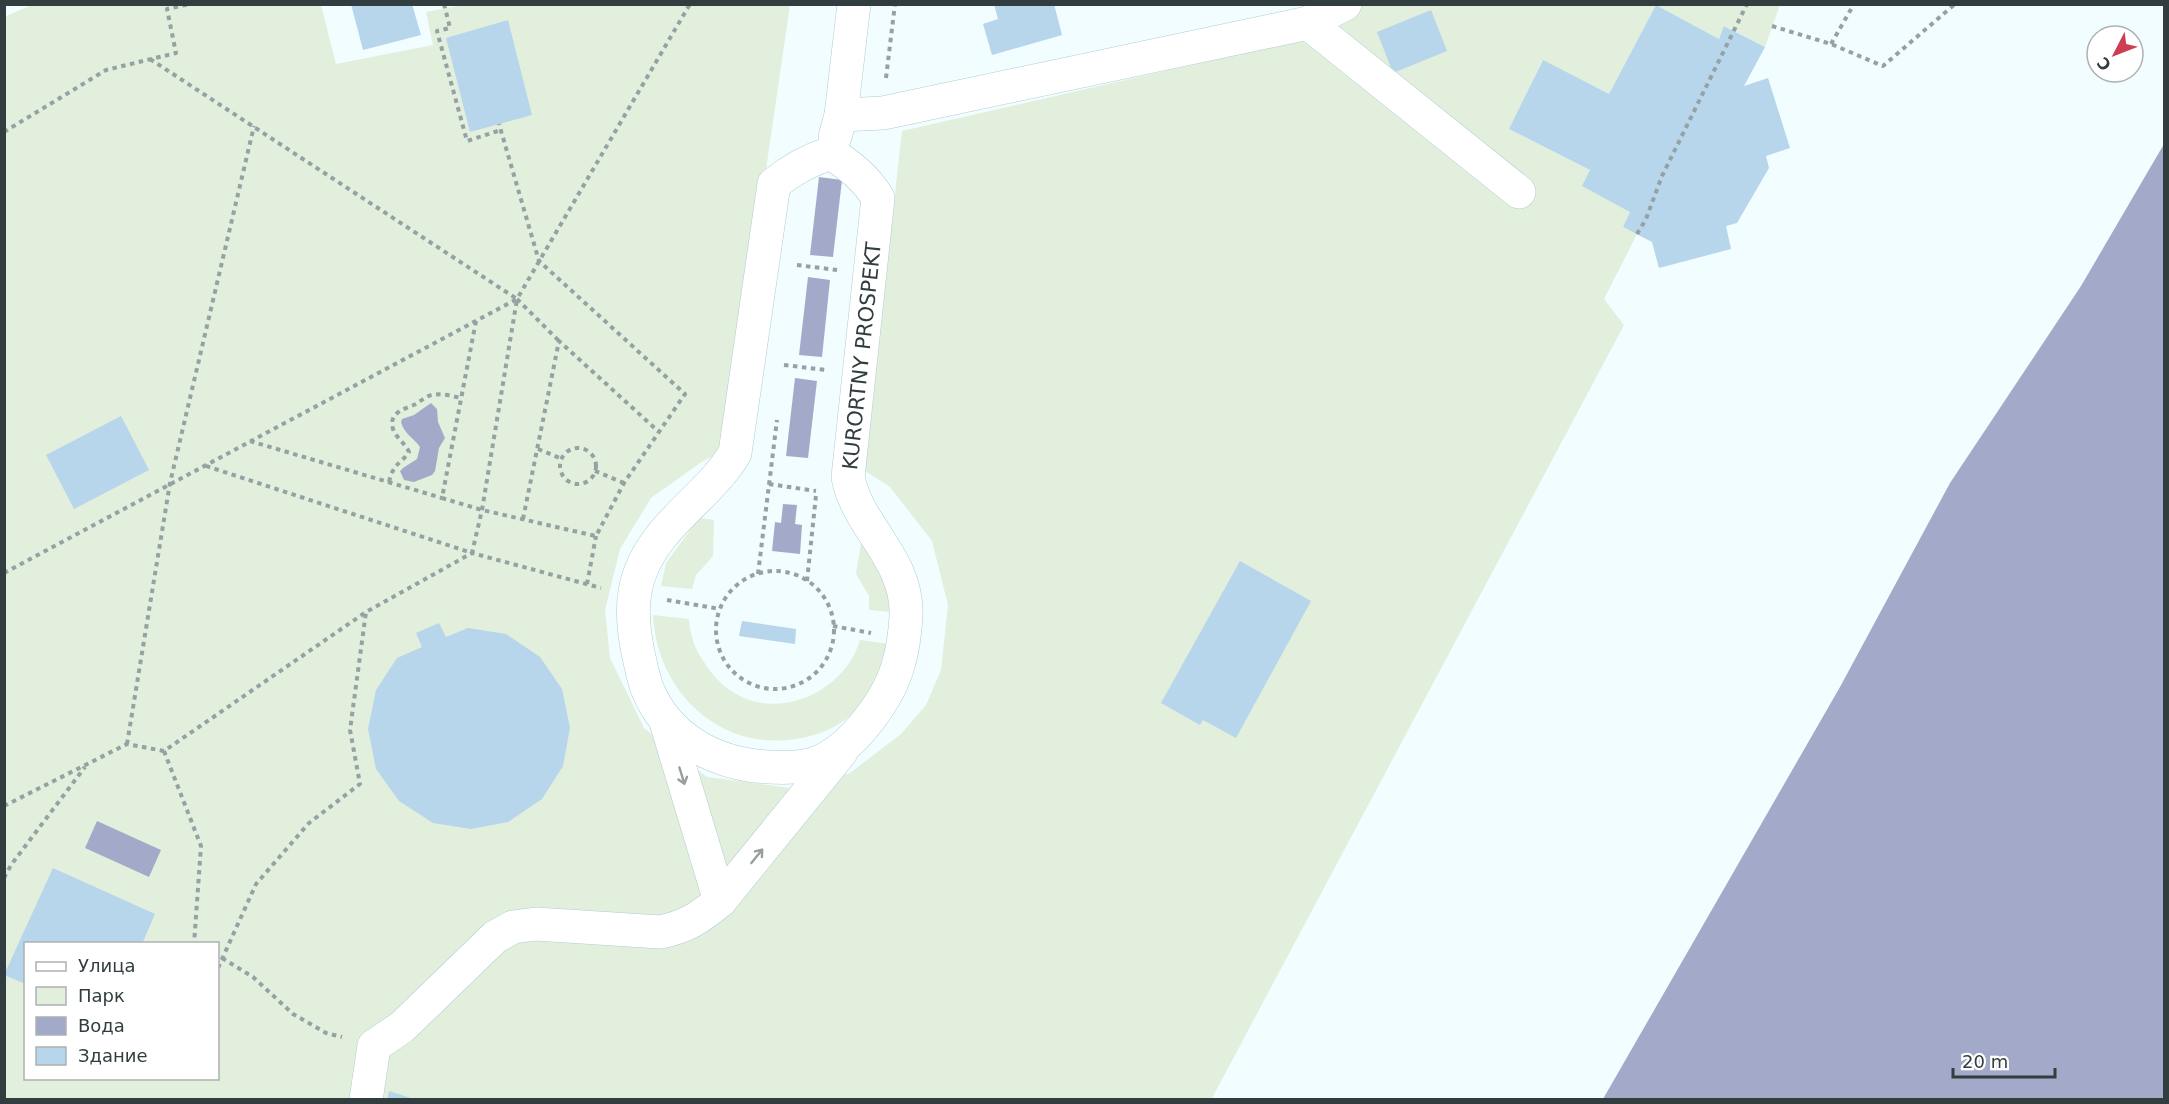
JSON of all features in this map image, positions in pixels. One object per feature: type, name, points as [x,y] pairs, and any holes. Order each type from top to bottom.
[{"type":"street","points":[[831,153],[841,115],[854,4]]},
{"type":"street","points":[[841,115],[883,113],[1308,23],[1345,4]]},
{"type":"street","points":[[1308,23],[1520,192]]},
{"type":"street","name":"KURORTNY PROSPEKT","points":[[831,153],[851,166],[869,184],[878,198],[848,477],[857,505],[891,559],[904,594],[906,606],[899,663],[891,682],[868,719],[846,745],[818,763],[788,768],[751,767],[710,754],[688,743],[665,720],[646,687],[634,633],[634,594],[640,572],[652,548],[668,527],[714,481],[735,453],[774,184],[791,170],[809,160],[831,153]]},
{"type":"street","points":[[665,720],[720,901]]},
{"type":"street","points":[[366,1100],[374,1046],[402,1027],[495,937],[513,927],[536,924],[660,932],[678,928],[698,918],[720,901],[846,745]]},
{"type":"path","points":[[4,132],[106,70],[176,53],[166,7],[190,4]]},
{"type":"path","points":[[444,4],[450,28],[437,31],[467,141],[501,130]]},
{"type":"path","points":[[4,806],[127,744],[164,751],[366,612],[472,553],[482,510],[517,299],[690,4]]},
{"type":"path","points":[[883,113],[895,4]]},
{"type":"path","points":[[1637,234],[1646,219],[1662,176],[1747,4]]},
{"type":"path","points":[[1831,44],[1854,4]]},
{"type":"path","points":[[1772,26],[1831,44],[1883,66],[1955,4]]},
{"type":"path","points":[[150,59],[517,299],[559,341],[659,432]]},
{"type":"path","points":[[500,124],[539,261],[685,394],[624,483],[596,536],[587,584]]},
{"type":"path","points":[[127,744],[170,483],[254,126]]},
{"type":"path","points":[[796,264],[841,270]]},
{"type":"path","points":[[4,573],[517,299]]},
{"type":"path","points":[[442,498],[476,320]]},
{"type":"path","points":[[523,519],[559,341]]},
{"type":"path","points":[[784,365],[830,370]]},
{"type":"path","points":[[389,482],[396,464],[409,453],[393,428],[393,420],[398,411],[415,405],[431,395],[461,398]]},
{"type":"path","points":[[758,574],[778,413]]},
{"type":"path","points":[[249,441],[482,510],[596,536]]},
{"type":"path","points":[[537,448],[562,459]]},
{"type":"path","points":[[573,449],[584,449],[594,458],[595,471],[592,478],[585,483],[571,483],[563,477],[562,459],[573,449]]},
{"type":"path","points":[[204,465],[472,553],[587,584],[720,609]]},
{"type":"path","points":[[595,471],[624,483]]},
{"type":"path","points":[[769,484],[816,491]]},
{"type":"path","points":[[807,581],[814,508]]},
{"type":"path","points":[[788,573],[807,581],[822,594],[831,612],[834,632],[830,652],[819,669],[805,681],[788,688],[769,689],[751,684],[735,674],[723,659],[717,642],[716,623],[720,609],[732,590],[748,578],[758,574],[788,573]]},
{"type":"path","points":[[219,966],[256,884],[309,823],[360,784],[350,730],[366,612]]},
{"type":"path","points":[[164,751],[201,846],[194,942]]},
{"type":"path","points":[[4,878],[11,865],[87,765]]},
{"type":"path","points":[[222,958],[253,977],[293,1014],[326,1033],[374,1046]]},
{"type":"green space","points":[[34,4],[321,5],[336,64],[433,45],[426,12],[463,5],[790,5],[725,450],[703,461],[651,498],[620,549],[605,610],[610,658],[644,728],[707,777],[797,789],[850,773],[901,734],[926,705],[941,670],[948,605],[932,541],[890,487],[864,470],[902,131],[1313,37],[1361,5],[1656,5],[1609,94],[1542,61],[1510,129],[1590,170],[1630,212],[1623,227],[1637,234],[1604,299],[1624,325],[1211,1100],[5,1099],[4,17]]},
{"type":"green space","points":[[1656,5],[1780,5],[1765,47],[1725,26],[1719,39]]},
{"type":"green space","points":[[699,518],[714,520],[713,556],[696,575],[692,589],[661,586],[666,563]]},
{"type":"green space","points":[[862,537],[901,613],[869,610],[869,596],[856,574]]},
{"type":"green space","points":[[653,615],[689,619],[690,631],[701,657],[724,686],[751,700],[771,704],[790,702],[826,687],[852,658],[860,640],[897,645],[884,672],[861,704],[847,718],[834,727],[811,736],[768,740],[741,735],[718,725],[697,710],[679,691],[666,668],[657,643]]},
{"type":"water","points":[[2164,144],[2164,1099],[1603,1099],[1840,687],[1950,483],[2081,286]]},
{"type":"water","points":[[819,177],[842,180],[833,257],[810,255]]},
{"type":"water","points":[[808,277],[830,280],[822,357],[799,355]]},
{"type":"water","points":[[795,378],[817,381],[808,458],[786,456]]},
{"type":"water","points":[[431,403],[437,409],[438,422],[445,438],[439,448],[435,471],[432,475],[414,482],[404,480],[400,471],[417,459],[420,447],[404,430],[402,419],[414,415]]},
{"type":"water","points":[[783,504],[797,505],[795,524],[802,525],[800,554],[772,551],[775,522],[781,523]]},
{"type":"water","points":[[97,821],[161,850],[149,877],[85,848]]},
{"type":"building","points":[[351,4],[412,4],[421,35],[363,50]]},
{"type":"building","points":[[994,4],[1054,4],[1062,35],[992,55],[983,24],[998,19]]},
{"type":"building","points":[[1656,5],[1719,39],[1724,26],[1765,47],[1744,86],[1768,78],[1790,148],[1766,156],[1769,168],[1737,223],[1726,226],[1731,249],[1659,268],[1652,242],[1623,227],[1630,212],[1582,186],[1590,170],[1509,129],[1543,60],[1609,94]]},
{"type":"building","points":[[1431,10],[1447,51],[1393,73],[1377,32]]},
{"type":"building","points":[[508,20],[532,115],[470,132],[446,38]]},
{"type":"building","points":[[121,416],[149,470],[74,509],[46,455]]},
{"type":"building","points":[[1240,561],[1311,601],[1236,738],[1203,720],[1200,725],[1161,703]]},
{"type":"building","points":[[742,621],[796,629],[795,644],[739,636]]},
{"type":"building","points":[[439,623],[446,637],[468,628],[506,634],[540,657],[562,689],[570,728],[563,766],[542,799],[508,822],[471,829],[433,823],[399,801],[376,769],[368,729],[376,690],[397,658],[422,647],[416,633]]},
{"type":"building","points":[[53,868],[155,914],[143,942],[24,942],[24,983],[4,975]]},
{"type":"building","points":[[389,1091],[414,1099],[414,1100],[387,1100]]}]
